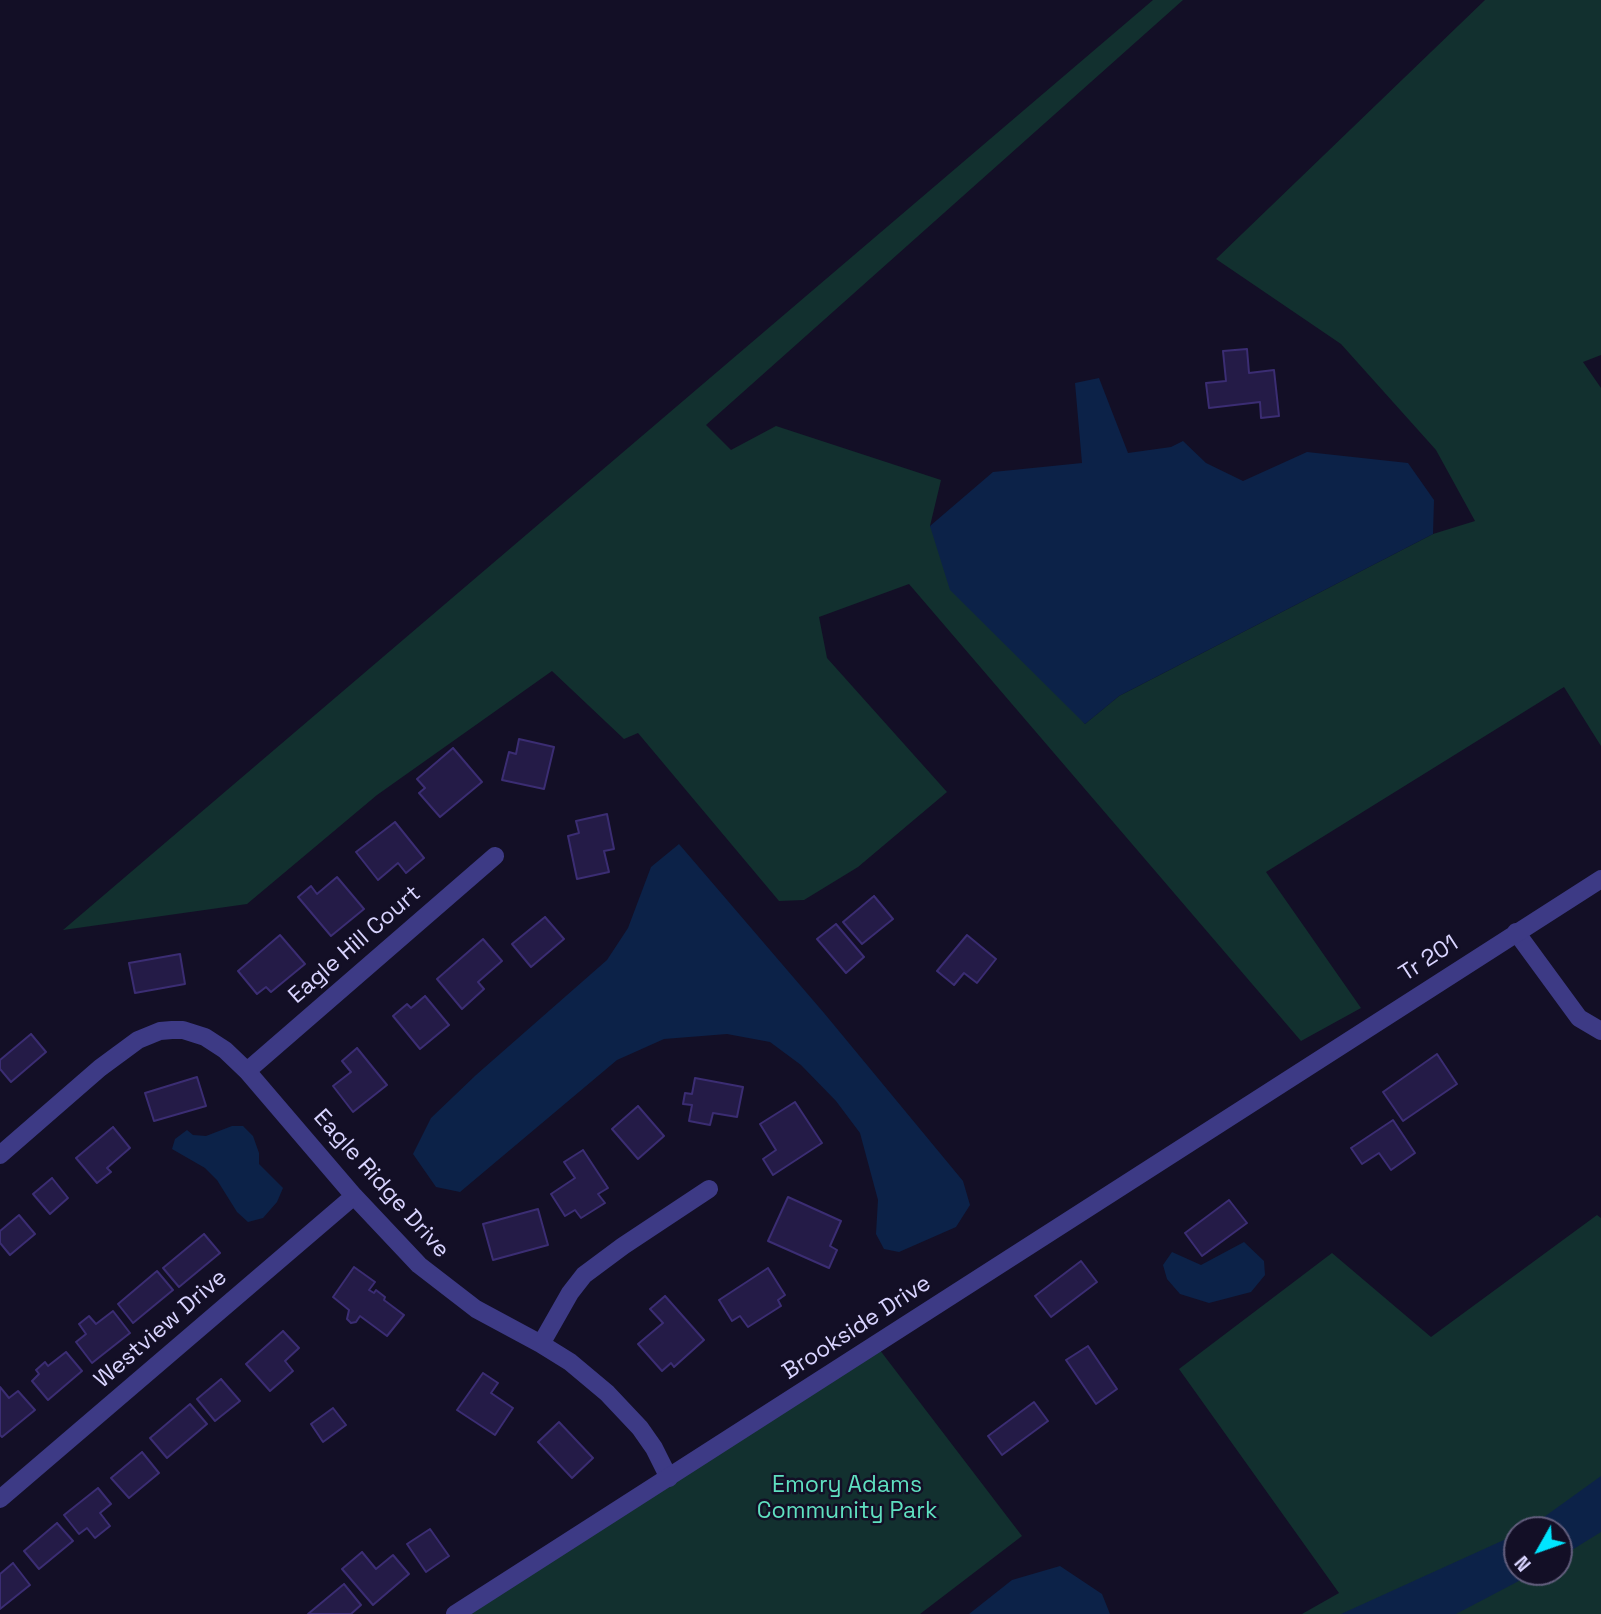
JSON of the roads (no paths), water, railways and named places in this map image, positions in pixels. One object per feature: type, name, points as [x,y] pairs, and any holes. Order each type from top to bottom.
[{"type":"street","name":"Eagle Hill Court","points":[[247,1072],[495,856]]},
{"type":"street","name":"Tr 201","points":[[1284,1082],[1601,879]]},
{"type":"street","points":[[1516,932],[1579,1018],[1601,1031]]},
{"type":"street","name":"Eagle Ridge Drive","points":[[0,1155],[128,1046],[160,1031],[183,1030],[216,1042],[247,1072],[401,1248],[437,1281],[476,1309],[541,1344],[590,1377],[624,1410],[654,1448],[669,1478]]},
{"type":"street","name":"Brookside Drive","points":[[455,1614],[1284,1082]]},
{"type":"street","points":[[541,1344],[563,1304],[584,1275],[709,1189]]},
{"type":"street","name":"Westview Drive","points":[[0,1499],[354,1196]]},
{"type":"water","points":[[1099,378],[1128,453],[1171,447],[1183,441],[1206,463],[1243,481],[1307,452],[1408,463],[1434,500],[1433,534],[1119,696],[1085,724],[950,590],[930,526],[993,472],[1082,463],[1075,383]]},
{"type":"water","points":[[679,844],[963,1181],[970,1205],[956,1227],[899,1252],[884,1249],[876,1234],[878,1200],[860,1133],[836,1101],[801,1065],[770,1042],[727,1034],[664,1039],[617,1060],[460,1192],[436,1187],[413,1154],[431,1118],[607,960],[628,928],[651,867]]},
{"type":"water","points":[[232,1126],[243,1126],[253,1136],[259,1153],[259,1164],[283,1188],[277,1202],[263,1218],[248,1222],[237,1212],[217,1180],[205,1168],[172,1149],[175,1139],[187,1130],[193,1135],[206,1136]]},
{"type":"water","points":[[1244,1242],[1264,1261],[1265,1275],[1251,1292],[1209,1303],[1180,1294],[1167,1279],[1163,1265],[1172,1252],[1201,1265]]},
{"type":"water","points":[[1601,1476],[1601,1532],[1573,1549],[1573,1516],[1545,1516]]},
{"type":"water","points":[[1503,1540],[1503,1586],[1509,1586],[1456,1614],[1341,1614]]},
{"type":"water","points":[[1060,1566],[1102,1594],[1110,1614],[969,1614],[1012,1580]]},
{"type":"park label","name":"Emory Adams Community Park","points":[[847,1499]]}]
